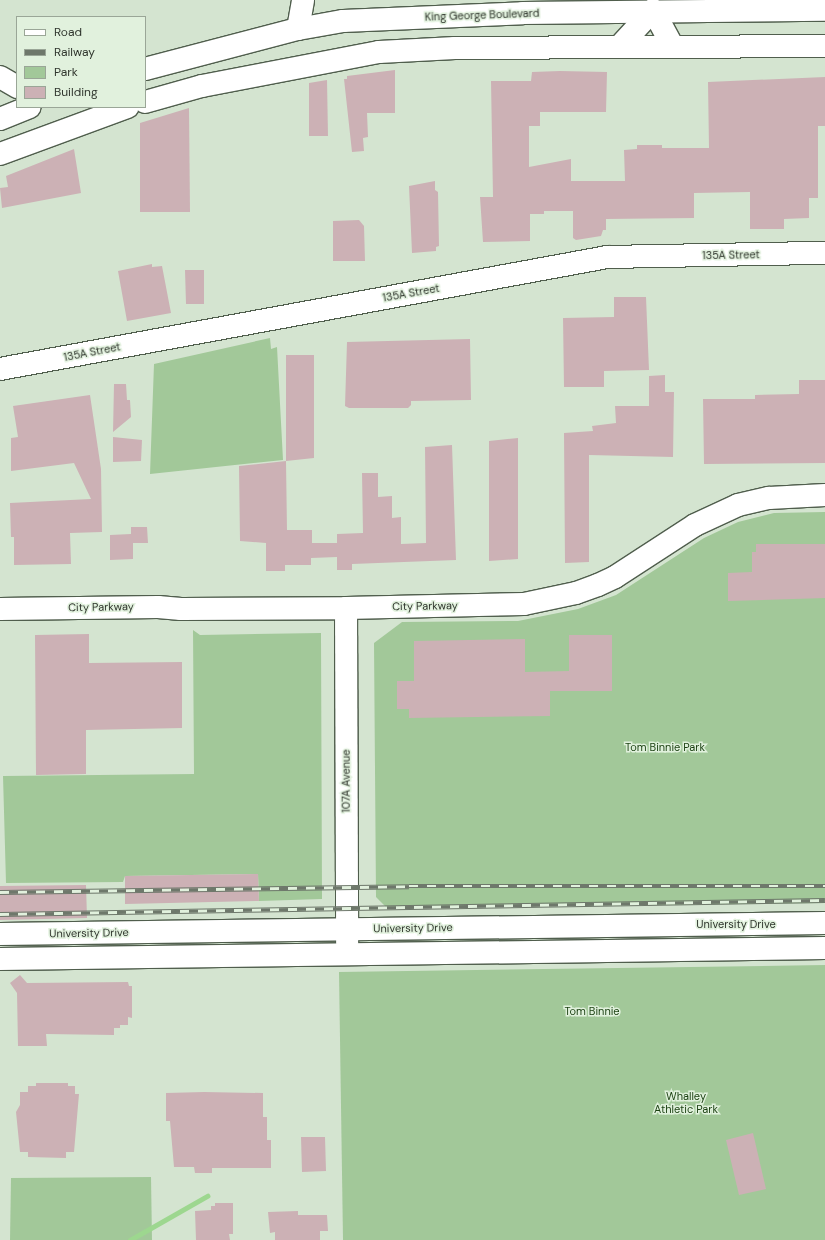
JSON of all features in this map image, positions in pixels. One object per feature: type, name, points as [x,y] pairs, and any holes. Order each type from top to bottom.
[{"type":"main road","points":[[298,29],[303,0]]},
{"type":"main road","points":[[619,47],[653,10],[674,47]]},
{"type":"main road","name":"King George Boulevard","points":[[146,69],[298,29],[343,21],[431,16],[653,10],[825,10]]},
{"type":"main road","points":[[146,102],[202,86],[379,52],[455,48],[825,46]]},
{"type":"main road","points":[[0,77],[16,86]]},
{"type":"main road","points":[[0,119],[28,108]]},
{"type":"main road","points":[[0,154],[125,108]]},
{"type":"main road","name":"135A Street","points":[[0,369],[607,257],[825,254]]},
{"type":"main road","name":"City Parkway","points":[[0,609],[504,606],[576,593],[615,577],[685,531],[722,511],[770,498],[825,495]]},
{"type":"main road","name":"107A Avenue","points":[[346,608],[347,954]]},
{"type":"main road","name":"University Drive","points":[[0,934],[825,923]]},
{"type":"main road","points":[[0,958],[825,948]]},
{"type":"green space","points":[[270,338],[271,349],[277,347],[283,460],[150,474],[154,364]]},
{"type":"green space","name":"Tom Binnie Park","points":[[825,512],[825,903],[387,908],[376,897],[374,643],[402,622],[518,621],[578,609],[616,595],[704,538],[738,522],[774,513]]},
{"type":"green space","points":[[193,630],[200,635],[321,633],[322,899],[259,901],[258,874],[125,876],[123,882],[6,883],[3,776],[194,774]]},
{"type":"green space","name":"Whalley Athletic Park","points":[[825,965],[825,1240],[343,1240],[339,972]]},
{"type":"green space","points":[[151,1177],[152,1240],[10,1240],[11,1178]]},
{"type":"building","points":[[395,70],[395,113],[367,113],[368,137],[363,138],[364,151],[352,152],[344,79],[347,79],[347,76]]},
{"type":"building","points":[[532,72],[607,72],[606,112],[540,112],[540,126],[529,126],[529,167],[571,159],[571,181],[625,181],[624,150],[637,149],[637,145],[662,145],[662,148],[709,148],[708,82],[825,77],[825,126],[818,126],[818,198],[809,198],[809,218],[784,219],[784,229],[750,229],[750,192],[694,193],[694,218],[606,219],[606,230],[603,230],[601,236],[576,240],[573,238],[573,211],[544,211],[544,214],[530,214],[530,241],[483,242],[480,197],[493,197],[491,81],[531,81]]},
{"type":"building","points":[[327,80],[328,136],[309,136],[309,83]]},
{"type":"building","points":[[189,108],[190,212],[140,212],[140,123]]},
{"type":"building","points":[[74,149],[81,193],[2,208],[0,188],[8,187],[6,176]]},
{"type":"building","points":[[435,181],[435,190],[438,192],[439,246],[436,247],[436,251],[412,253],[409,186]]},
{"type":"building","points":[[359,220],[364,226],[365,261],[333,261],[333,221]]},
{"type":"building","points":[[152,264],[152,267],[162,266],[171,313],[127,321],[118,271]]},
{"type":"building","points":[[185,270],[204,270],[204,304],[186,304]]},
{"type":"building","points":[[614,297],[646,297],[649,370],[604,371],[604,387],[564,387],[563,318],[614,317]]},
{"type":"building","points":[[470,339],[471,400],[411,401],[411,405],[408,408],[349,408],[345,406],[347,342]]},
{"type":"building","points":[[286,355],[314,355],[314,458],[286,461]]},
{"type":"building","points":[[665,375],[665,392],[674,392],[673,457],[589,455],[589,562],[565,563],[564,433],[593,431],[592,426],[616,423],[615,406],[649,406],[649,376]]},
{"type":"building","points":[[799,380],[825,380],[825,463],[704,464],[703,399],[755,399],[755,395],[799,394]]},
{"type":"building","points":[[114,384],[126,384],[127,400],[130,400],[131,417],[113,432]]},
{"type":"building","points":[[90,395],[101,469],[102,532],[70,533],[71,564],[14,565],[14,537],[11,537],[10,503],[91,499],[74,463],[11,471],[11,438],[18,437],[13,406]]},
{"type":"building","points":[[113,437],[142,440],[141,461],[113,462]]},
{"type":"building","points":[[518,438],[518,559],[489,561],[489,441]]},
{"type":"building","points":[[452,445],[456,560],[352,564],[352,570],[337,570],[337,557],[311,558],[311,565],[285,565],[285,571],[266,571],[266,543],[240,541],[239,466],[286,461],[287,530],[312,530],[312,543],[337,543],[337,534],[363,533],[362,473],[378,473],[378,497],[392,496],[392,518],[401,517],[401,544],[426,543],[425,447]]},
{"type":"building","points":[[131,527],[147,527],[148,543],[133,543],[133,559],[110,560],[110,535],[131,534]]},
{"type":"building","points":[[756,544],[825,544],[825,598],[728,601],[728,573],[752,572],[752,552],[756,552]]},
{"type":"building","points":[[89,634],[89,663],[182,662],[182,728],[86,730],[86,774],[36,775],[35,635]]},
{"type":"building","points":[[569,635],[612,635],[612,691],[550,691],[550,716],[409,718],[409,709],[397,709],[397,681],[414,681],[414,641],[525,639],[525,672],[569,671]]},
{"type":"building","points":[[258,874],[259,901],[125,904],[125,876]]},
{"type":"building","points":[[86,885],[87,918],[0,920],[0,886]]},
{"type":"building","points":[[20,975],[27,983],[128,982],[129,986],[132,986],[132,1018],[128,1017],[128,1025],[120,1025],[120,1028],[114,1028],[114,1035],[46,1034],[47,1046],[18,1046],[17,993],[10,983]]},
{"type":"building","points":[[36,1083],[68,1083],[68,1086],[75,1086],[75,1094],[79,1094],[74,1152],[66,1152],[66,1158],[28,1157],[28,1152],[20,1152],[16,1112],[20,1105],[20,1092],[28,1092],[28,1086],[36,1086]]},
{"type":"building","points":[[166,1093],[263,1093],[263,1117],[267,1117],[267,1140],[271,1140],[271,1168],[212,1168],[212,1173],[195,1173],[194,1167],[174,1167],[170,1121],[166,1121]]},
{"type":"building","points":[[753,1133],[766,1189],[739,1195],[726,1140]]},
{"type":"building","points":[[301,1137],[325,1137],[326,1171],[302,1172]]},
{"type":"building","points":[[215,1203],[233,1203],[233,1234],[229,1234],[230,1240],[196,1240],[195,1211],[211,1210],[211,1206],[215,1206]]},
{"type":"building","points":[[298,1211],[298,1215],[327,1215],[328,1231],[320,1231],[320,1240],[275,1240],[275,1232],[270,1233],[268,1212]]},
{"type":"waterway","points":[[130,1240],[207,1196]]},
{"type":"railway","points":[[0,892],[409,886],[825,886]]},
{"type":"railway","points":[[0,914],[825,900]]},
{"type":"park label","name":"Tom Binnie","points":[[592,1011]]}]
